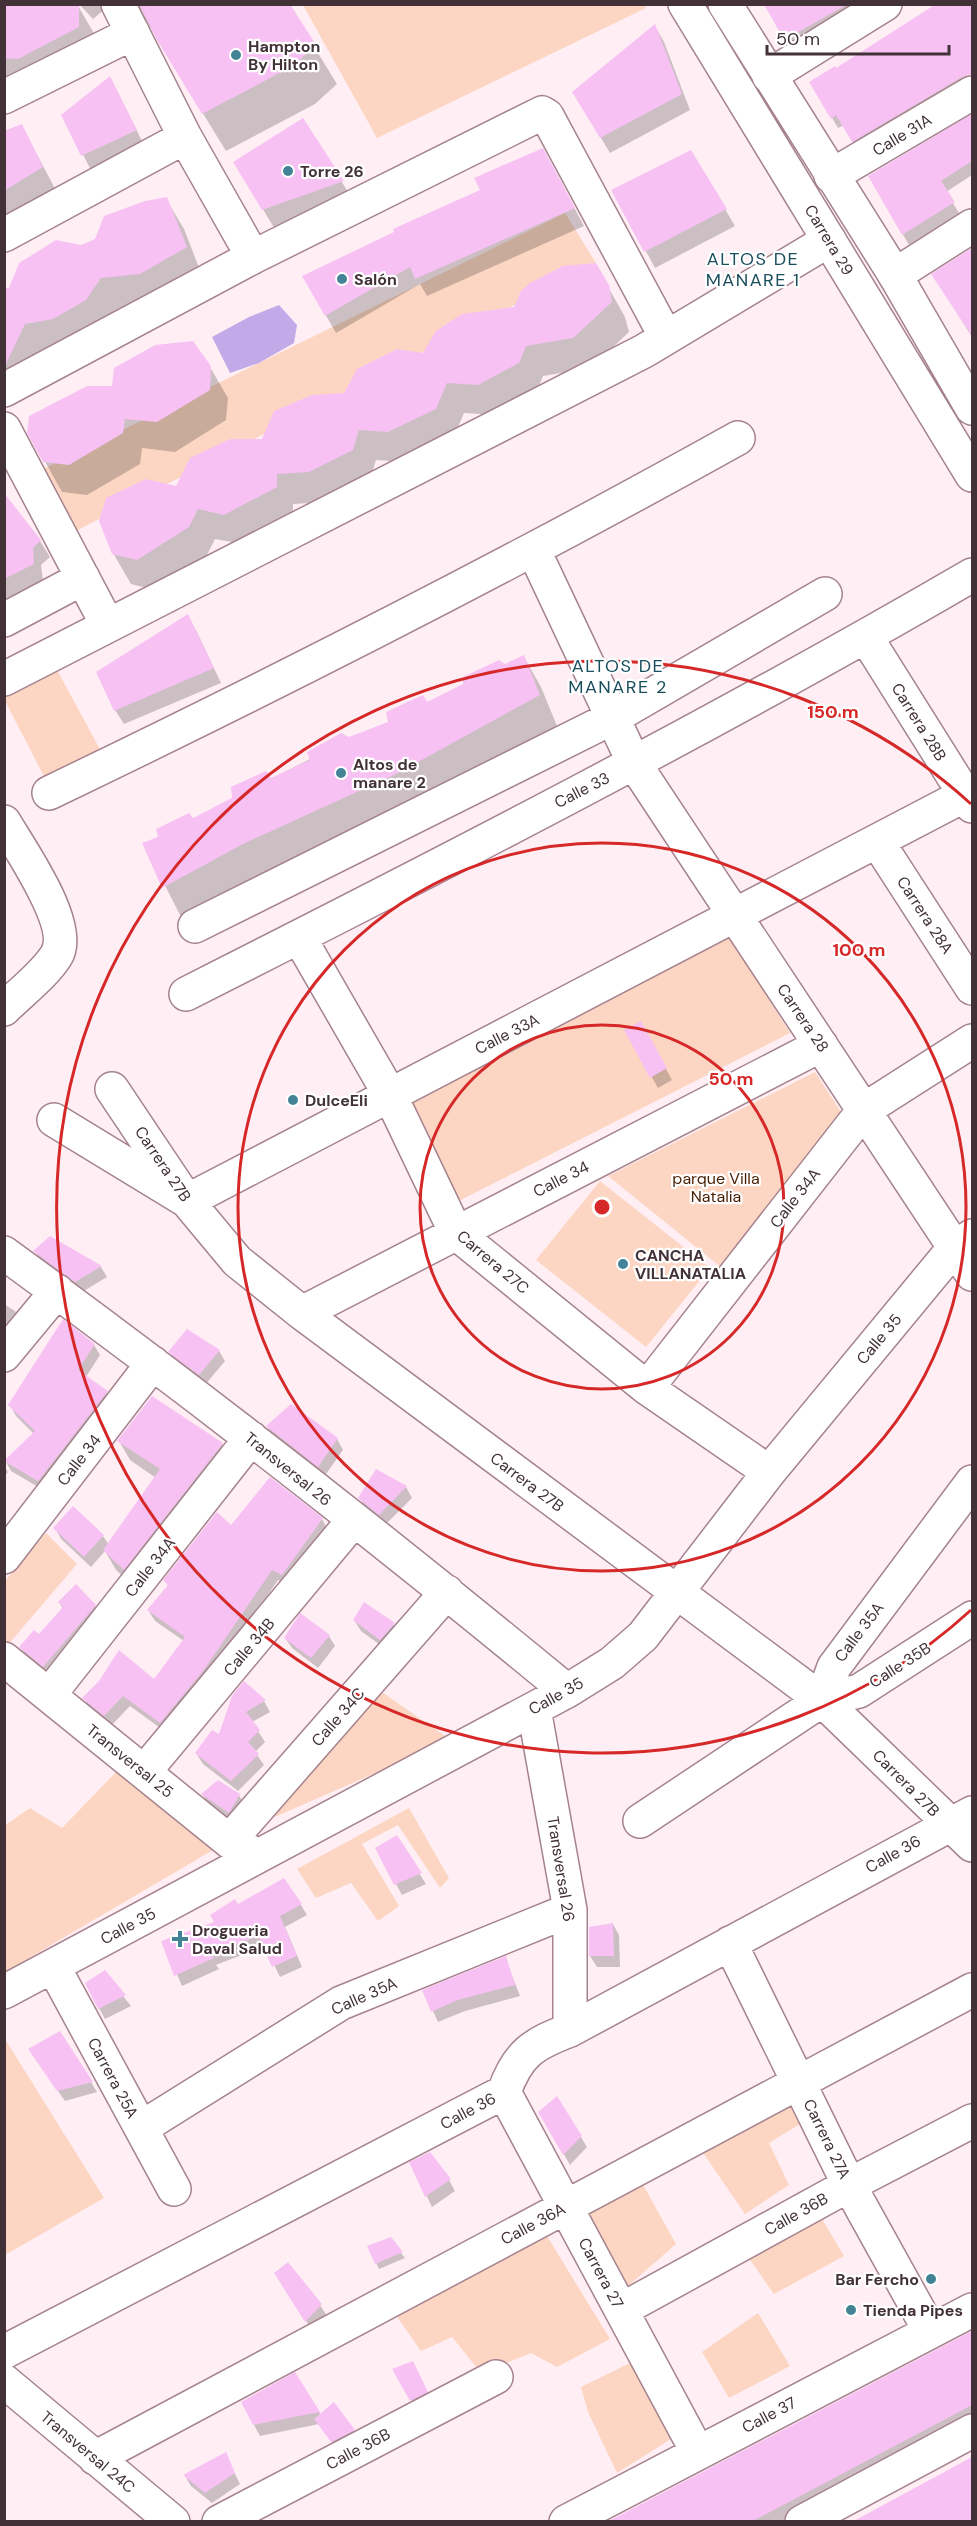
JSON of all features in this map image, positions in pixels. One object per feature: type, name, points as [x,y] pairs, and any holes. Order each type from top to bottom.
[{"type":"street","points":[[118,4],[184,137],[253,257]]},
{"type":"street","name":"Carrera 29","points":[[685,4],[972,475]]},
{"type":"street","points":[[725,4],[895,275],[972,408]]},
{"type":"street","points":[[769,76],[885,4]]},
{"type":"street","points":[[4,97],[133,33]]},
{"type":"street","name":"Calle 31A","points":[[831,176],[972,93]]},
{"type":"street","points":[[4,390],[253,257],[542,112],[666,337]]},
{"type":"street","points":[[4,235],[184,137]]},
{"type":"street","points":[[895,275],[972,226]]},
{"type":"street","points":[[4,679],[666,337],[830,240]]},
{"type":"street","points":[[4,429],[16,475],[83,578],[107,624]]},
{"type":"street","points":[[49,793],[193,724],[534,551],[738,438]]},
{"type":"street","name":"Carrera 28","points":[[534,551],[634,763],[864,1110],[964,1242],[972,1274]]},
{"type":"street","name":"Calle 33","points":[[186,994],[634,763],[866,637],[972,575]]},
{"type":"street","points":[[4,620],[83,578]]},
{"type":"street","points":[[195,927],[614,717],[825,594]]},
{"type":"street","name":"Carrera 28B","points":[[866,637],[969,801]]},
{"type":"street","name":"Calle 33A","points":[[187,1201],[878,841],[969,801]]},
{"type":"street","points":[[4,822],[56,917],[61,940],[56,956],[4,1009]]},
{"type":"street","name":"Carrera 28A","points":[[878,841],[972,988]]},
{"type":"street","name":"Carrera 27C","points":[[299,937],[390,1095],[456,1233],[647,1388],[769,1472]]},
{"type":"street","name":"Calle 34A","points":[[647,1388],[864,1110],[972,1041]]},
{"type":"street","name":"Calle 34","points":[[302,1313],[821,1045]]},
{"type":"street","name":"Carrera 27B","points":[[112,1089],[187,1201],[237,1261],[302,1313],[822,1700],[960,1818],[972,1845]]},
{"type":"street","points":[[54,1120],[187,1201]]},
{"type":"street","name":"Calle 35","points":[[4,1992],[534,1709],[612,1663],[643,1635],[769,1472],[964,1242]]},
{"type":"street","name":"Transversal 26","points":[[4,1253],[251,1438],[353,1521],[447,1592],[567,1691]]},
{"type":"street","points":[[4,1355],[57,1291]]},
{"type":"street","name":"Calle 34","points":[[4,1557],[153,1363]]},
{"type":"street","name":"Calle 34A","points":[[49,1695],[251,1438]]},
{"type":"street","name":"Calle 35A","points":[[822,1700],[834,1667],[972,1482]]},
{"type":"street","name":"Calle 34B","points":[[144,1772],[353,1521]]},
{"type":"street","name":"Calle 34C","points":[[229,1841],[447,1592]]},
{"type":"street","name":"Calle 35B","points":[[822,1700],[858,1691],[972,1618]]},
{"type":"street","name":"Transversal 25","points":[[4,1659],[229,1841],[259,1856]]},
{"type":"street","points":[[640,1821],[822,1700]]},
{"type":"street","name":"Transversal 26","points":[[534,1709],[570,1910],[570,2030]]},
{"type":"street","name":"Calle 36","points":[[4,2352],[504,2092],[514,2069],[539,2042],[570,2030],[960,1818]]},
{"type":"street","name":"Calle 35A","points":[[141,2128],[341,2004],[570,1910]]},
{"type":"street","name":"Carrera 27A","points":[[730,1943],[849,2185],[930,2331]]},
{"type":"street","name":"Carrera 25A","points":[[53,1966],[174,2189]]},
{"type":"street","name":"Calle 36A","points":[[95,2457],[972,1990]]},
{"type":"street","name":"Carrera 27","points":[[504,2092],[698,2453]]},
{"type":"street","name":"Calle 36B","points":[[621,2310],[849,2185],[972,2121]]},
{"type":"street","name":"Calle 37","points":[[566,2522],[972,2310]]},
{"type":"street","name":"Calle 36B","points":[[219,2522],[496,2377]]},
{"type":"street","name":"Transversal 24C","points":[[4,2381],[173,2522]]},
{"type":"street","points":[[802,2522],[972,2431]]},
{"type":"green space","points":[[303,5],[645,5],[646,8],[377,138]]},
{"type":"green space","points":[[565,213],[596,263],[74,532],[39,471]]},
{"type":"green space","points":[[56,668],[102,753],[47,782],[5,701],[4,690]]},
{"type":"green space","points":[[716,916],[790,1033],[449,1206],[391,1099]]},
{"type":"green space","name":"parque Villa Natalia","points":[[815,1072],[843,1115],[727,1272],[608,1176]]},
{"type":"green space","name":"CANCHA VILLANATALIA","points":[[600,1181],[710,1268],[646,1347],[536,1260]]},
{"type":"green space","points":[[46,1533],[77,1564],[6,1647],[4,1582]]},
{"type":"green space","points":[[376,1688],[451,1740],[245,1830]]},
{"type":"green space","points":[[117,1771],[213,1850],[5,1972],[4,1826],[30,1808],[62,1828]]},
{"type":"green space","points":[[409,1808],[449,1878],[440,1888],[398,1825],[362,1844],[399,1906],[378,1921],[351,1883],[316,1898],[297,1869]]},
{"type":"green space","points":[[5,2039],[104,2198],[4,2255]]},
{"type":"green space","points":[[790,2086],[800,2124],[769,2143],[789,2185],[745,2214],[693,2138]]},
{"type":"green space","points":[[637,2174],[676,2244],[627,2287],[574,2211]]},
{"type":"green space","points":[[815,2207],[844,2256],[774,2294],[745,2253]]},
{"type":"green space","points":[[547,2236],[610,2339],[557,2367],[531,2353],[481,2373],[452,2337],[421,2351],[395,2314]]},
{"type":"green space","points":[[758,2313],[790,2366],[729,2398],[702,2352]]},
{"type":"green space","points":[[630,2363],[671,2439],[617,2473],[588,2412],[581,2387]]},
{"type":"shaded area","points":[[279,305],[297,325],[294,343],[259,363],[230,373],[212,337],[249,317]]},
{"type":"building","points":[[4,4],[79,4],[79,27],[18,59],[4,58]]},
{"type":"building","name":"Hampton By Hilton","points":[[139,4],[290,4],[316,45],[293,66],[202,114],[157,40]]},
{"type":"building","points":[[764,4],[848,4],[784,40]]},
{"type":"building","points":[[936,4],[972,4],[972,74],[962,77],[852,142],[836,115],[831,119],[809,82],[835,66],[836,68]]},
{"type":"building","points":[[655,24],[682,94],[600,138],[572,92]]},
{"type":"building","points":[[110,76],[137,130],[81,156],[61,115]]},
{"type":"building","points":[[972,114],[972,161],[941,181],[955,202],[902,235],[868,176]]},
{"type":"building","name":"Torre 26","points":[[303,118],[344,181],[262,210],[233,162]]},
{"type":"building","points":[[22,124],[43,167],[4,191],[4,131]]},
{"type":"building","points":[[543,148],[575,208],[415,279],[410,267],[325,316],[302,276],[394,232],[393,229],[480,190],[474,178]]},
{"type":"building","points":[[691,150],[727,209],[644,252],[611,190]]},
{"type":"building","points":[[167,197],[187,247],[140,274],[101,278],[86,300],[53,319],[25,324],[4,368],[4,288],[9,288],[19,263],[56,240],[81,245],[95,239],[104,216],[145,201]]},
{"type":"building","points":[[972,248],[972,336],[931,274]]},
{"type":"building","points":[[596,263],[609,285],[612,302],[573,338],[526,346],[519,363],[478,385],[447,383],[436,409],[388,432],[359,430],[353,450],[309,472],[277,474],[277,487],[224,515],[198,509],[189,527],[137,560],[112,554],[99,521],[106,498],[146,479],[176,486],[190,458],[230,439],[262,439],[274,411],[312,395],[344,393],[357,369],[397,349],[423,353],[436,331],[462,314],[514,307],[521,291],[530,283],[563,266]]},
{"type":"building","points":[[193,341],[211,366],[210,390],[157,422],[125,419],[123,433],[69,465],[43,462],[27,433],[29,416],[87,386],[112,386],[114,368],[155,345]]},
{"type":"building","points":[[4,493],[41,540],[33,548],[34,564],[4,579]]},
{"type":"building","points":[[188,614],[214,668],[114,711],[96,672]]},
{"type":"building","name":"Altos de manare 2","points":[[524,655],[540,695],[396,774],[243,844],[162,888],[142,843],[158,837],[156,829],[189,813],[193,818],[232,798],[231,787],[266,771],[271,778],[310,760],[307,752],[341,733],[349,737],[388,722],[386,712],[423,695],[427,702],[463,684],[463,677],[499,660],[505,664]]},
{"type":"building","points":[[641,1021],[667,1068],[650,1078],[624,1030]]},
{"type":"building","points":[[50,1236],[102,1266],[75,1282],[33,1251]]},
{"type":"building","points":[[63,1319],[95,1344],[78,1370],[108,1391],[38,1481],[4,1461],[35,1431],[8,1405]]},
{"type":"building","points":[[187,1329],[220,1350],[199,1375],[168,1352]]},
{"type":"building","points":[[152,1396],[223,1443],[124,1570],[103,1550],[160,1469],[117,1441]]},
{"type":"building","points":[[291,1404],[338,1438],[318,1467],[266,1426]]},
{"type":"building","points":[[376,1469],[407,1486],[379,1515],[358,1498]]},
{"type":"building","points":[[270,1477],[323,1518],[282,1575],[272,1570],[203,1671],[160,1723],[123,1696],[104,1716],[82,1698],[99,1681],[119,1650],[154,1679],[185,1637],[147,1610],[168,1585],[163,1580],[217,1512],[231,1525]]},
{"type":"building","points":[[73,1506],[104,1535],[84,1557],[53,1528]]},
{"type":"building","points":[[76,1584],[96,1605],[43,1667],[19,1647],[34,1630],[39,1634],[63,1607],[58,1602]]},
{"type":"building","points":[[364,1602],[395,1623],[380,1640],[353,1620]]},
{"type":"building","points":[[300,1613],[330,1635],[311,1658],[284,1638]]},
{"type":"building","points":[[244,1681],[266,1700],[246,1712],[260,1730],[248,1742],[259,1754],[231,1781],[195,1753],[212,1730],[219,1734],[232,1696]]},
{"type":"building","points":[[218,1780],[240,1794],[229,1813],[201,1794]]},
{"type":"building","points":[[397,1835],[422,1873],[394,1885],[375,1848]]},
{"type":"building","points":[[284,1878],[302,1904],[280,1916],[297,1956],[272,1967],[258,1936],[211,1954],[214,1958],[174,1976],[161,1941],[214,1922],[210,1915],[235,1899],[238,1904]]},
{"type":"building","points":[[613,1923],[614,1956],[589,1956],[589,1927]]},
{"type":"building","points":[[506,1956],[515,1985],[458,2000],[431,2012],[422,1990]]},
{"type":"building","points":[[105,1970],[126,1995],[98,2009],[85,1983]]},
{"type":"building","points":[[60,2031],[93,2082],[57,2091],[28,2049]]},
{"type":"building","points":[[557,2096],[582,2136],[563,2155],[538,2112]]},
{"type":"building","points":[[430,2152],[451,2179],[425,2197],[409,2162]]},
{"type":"building","points":[[391,2237],[403,2252],[375,2264],[367,2246]]},
{"type":"building","points":[[288,2262],[322,2304],[305,2322],[274,2273]]},
{"type":"building","points":[[972,2331],[972,2405],[751,2522],[607,2522]]},
{"type":"building","points":[[413,2361],[428,2392],[410,2401],[392,2369]]},
{"type":"building","points":[[295,2372],[320,2412],[253,2425],[241,2402]]},
{"type":"building","points":[[334,2402],[355,2430],[331,2442],[314,2419]]},
{"type":"building","points":[[226,2452],[235,2473],[205,2493],[183,2475]]},
{"type":"building","points":[[972,2457],[972,2522],[852,2522]]},
{"type":"place","name":"Hampton By Hilton","points":[[236,55]]},
{"type":"place","name":"Torre 26","points":[[288,171]]},
{"type":"place","name":"Salón","points":[[342,279]]},
{"type":"place","name":"Altos de manare 2","points":[[341,773]]},
{"type":"place","name":"DulceEli","points":[[293,1100]]},
{"type":"place","name":"CANCHA VILLANATALIA","points":[[623,1264]]},
{"type":"place","name":"Drogueria Daval Salud","points":[[180,1939]]},
{"type":"place","name":"Bar Fercho","points":[[931,2279]]},
{"type":"place","name":"Tienda Pipes","points":[[851,2310]]},
{"type":"district","name":"ALTOS DE MANARE 1","points":[[753,269]]},
{"type":"district","name":"ALTOS DE MANARE 2","points":[[618,676]]}]
